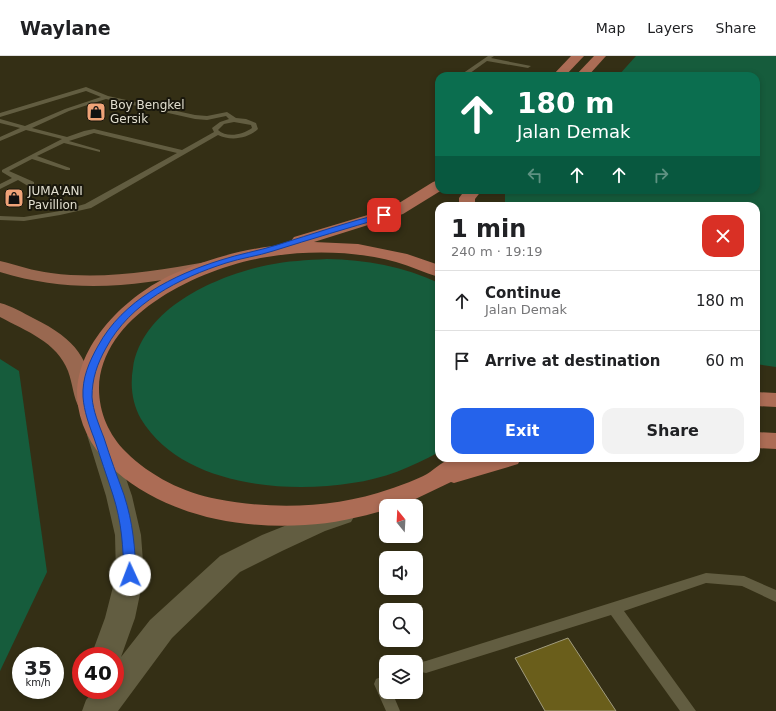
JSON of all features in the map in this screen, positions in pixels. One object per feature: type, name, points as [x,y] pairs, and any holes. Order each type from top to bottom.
[{"type":"highway","points":[[562,72],[578,56]]},
{"type":"highway","points":[[585,72],[600,56]]},
{"type":"highway","points":[[379,503],[349,510],[294,516],[246,514],[208,507],[173,495],[144,480],[120,462],[103,441],[93,420],[88,397],[90,375],[97,353],[110,333],[126,314],[147,298],[183,277],[209,266],[256,254],[397,211],[435,187]]},
{"type":"highway","points":[[256,254],[302,248],[355,249],[392,255],[435,269]]},
{"type":"highway","points":[[760,399],[776,400]]},
{"type":"highway","points":[[760,440],[776,441]]},
{"type":"highway","points":[[441,478],[464,462]]},
{"type":"highway","points":[[392,499],[441,478],[495,462]]},
{"type":"main road","points":[[0,266],[16,272],[49,279],[80,282],[122,281],[209,266]]},
{"type":"main road","points":[[0,309],[58,340],[68,351],[79,369],[93,420]]},
{"type":"street","points":[[93,420],[119,496],[127,527],[130,562],[130,575],[120,618],[109,647]]},
{"type":"street","points":[[124,676],[161,629],[230,564],[272,543],[316,524],[379,504]]},
{"type":"street","points":[[87,711],[91,699]]},
{"type":"street","points":[[98,711],[107,699]]},
{"type":"lane","points":[[468,72],[489,58],[528,66]]},
{"type":"lane","points":[[0,115],[86,89],[106,97],[195,117],[207,118],[227,114],[234,120]]},
{"type":"lane","points":[[0,139],[67,110],[106,97]]},
{"type":"lane","points":[[0,218],[24,219],[60,213],[88,206],[216,133],[227,136],[241,136],[252,132],[255,129],[254,124],[251,122],[234,120],[218,125],[215,128],[216,133]]},
{"type":"lane","points":[[0,121],[66,140],[98,152]]},
{"type":"lane","points":[[31,184],[4,171],[85,132],[94,131],[182,152]]},
{"type":"lane","points":[[32,157],[68,169]]},
{"type":"lane","points":[[0,187],[17,178]]},
{"type":"lane","points":[[426,667],[706,578],[744,581],[776,596]]},
{"type":"lane","points":[[614,608],[689,711]]},
{"type":"lane","points":[[388,699],[393,711]]},
{"type":"green space","points":[[636,56],[776,56],[776,367],[760,365],[760,202],[505,202],[505,194],[760,194],[760,72],[622,72]]},
{"type":"green space","points":[[327,259],[384,265],[412,272],[435,281],[435,454],[408,467],[375,479],[364,481],[325,486],[296,487],[265,485],[236,480],[207,471],[181,458],[159,441],[141,419],[134,400],[132,387],[133,368],[139,347],[151,328],[166,312],[184,298],[226,277],[268,265]]},
{"type":"green space","points":[[0,359],[19,371],[47,572],[0,671]]},
{"type":"building","points":[[568,638],[616,711],[545,711],[515,658]]},
{"type":"place","name":"Boy Bengkel Gersik","points":[[96,112]]},
{"type":"place","name":"JUMA'ANI Pavillion","points":[[14,198]]},
{"type":"route","points":[[130,575],[128,535],[119,496],[92,420],[88,397],[88,386],[93,364],[97,353],[110,333],[126,314],[158,290],[196,271],[225,261],[256,254],[384,215]]}]
